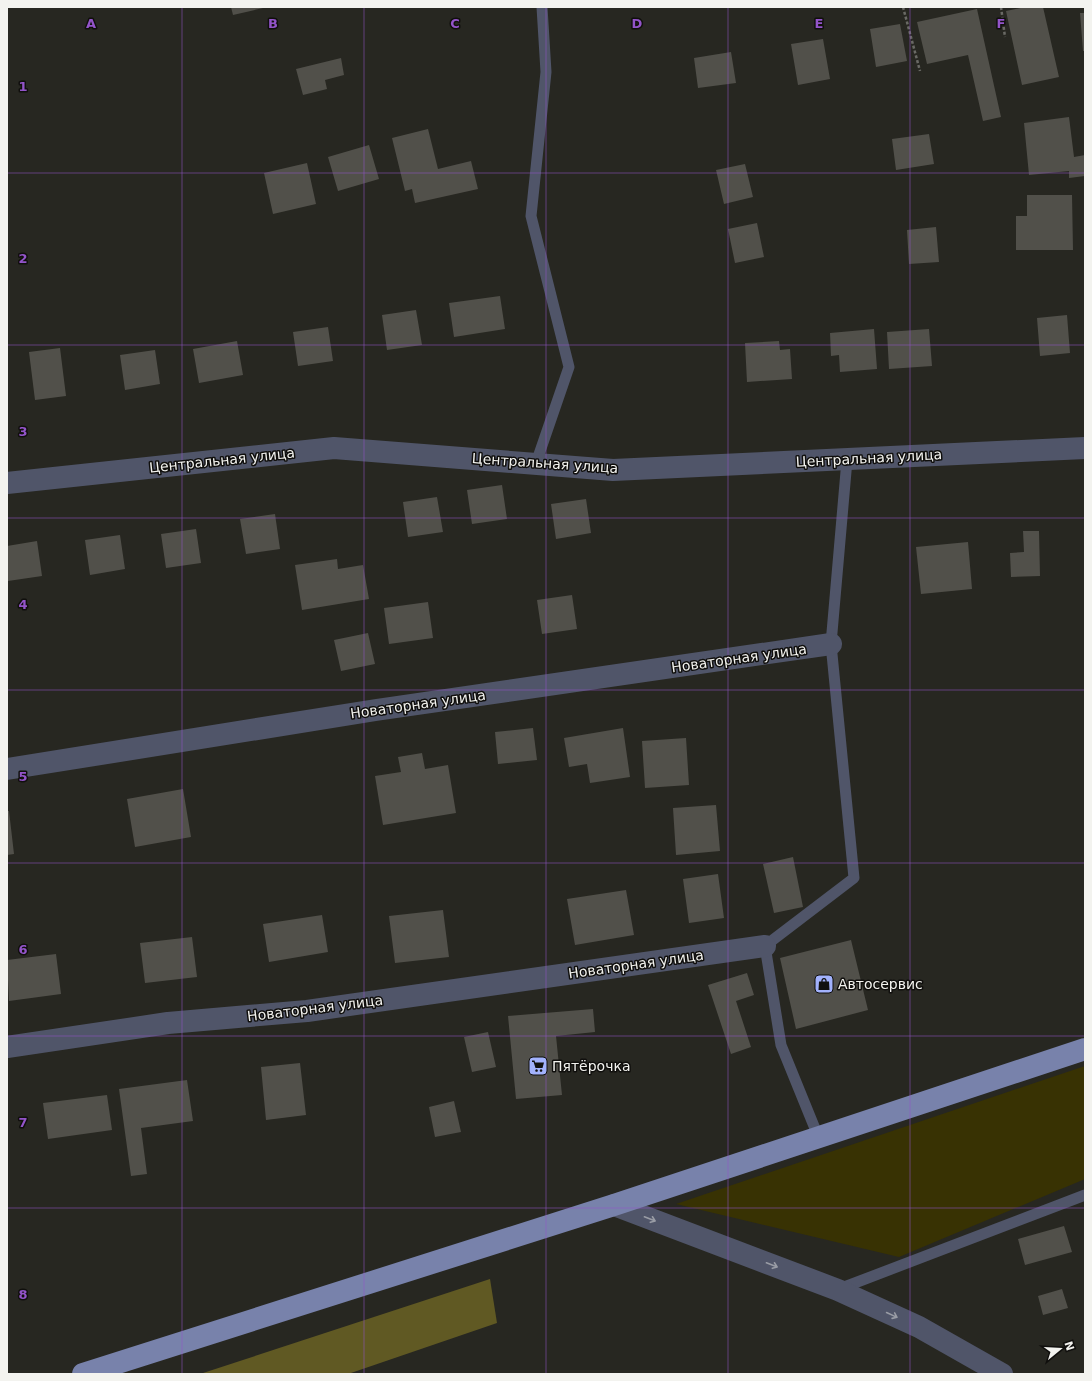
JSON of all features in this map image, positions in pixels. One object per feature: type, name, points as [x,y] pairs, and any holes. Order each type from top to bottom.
[{"type":"main road","points":[[84,1374],[614,1205],[818,1136],[1085,1049]]},
{"type":"street","name":"Центральная улица","points":[[7,483],[334,448],[612,470],[1085,448]]},
{"type":"street","name":"Новаторная улица","points":[[7,769],[376,710],[831,644]]},
{"type":"street","name":"Новаторная улица","points":[[7,1047],[168,1023],[307,1011],[765,946]]},
{"type":"street","points":[[614,1205],[838,1290],[919,1327],[1002,1374]]},
{"type":"lane","points":[[536,463],[569,366],[531,216],[546,72],[542,7]]},
{"type":"lane","points":[[818,1136],[781,1045],[765,946],[854,878],[831,644],[847,460]]},
{"type":"lane","points":[[838,1290],[1085,1195]]},
{"type":"path","points":[[903,7],[920,72]]},
{"type":"path","points":[[1001,7],[1005,37]]},
{"type":"shaded area","points":[[1085,1066],[1085,1179],[899,1257],[676,1204]]},
{"type":"shaded area","points":[[490,1279],[497,1323],[348,1374],[200,1374]]},
{"type":"building","points":[[231,7],[263,7],[263,8],[233,15]]},
{"type":"building","points":[[1025,7],[1043,7],[1059,77],[1022,85],[1006,11]]},
{"type":"building","points":[[977,9],[1001,117],[983,121],[968,55],[927,64],[917,22]]},
{"type":"building","points":[[1080,13],[1085,13],[1085,51],[1083,51]]},
{"type":"building","points":[[900,24],[907,61],[876,67],[870,29]]},
{"type":"building","points":[[823,39],[830,79],[798,85],[791,44]]},
{"type":"building","points":[[731,52],[736,83],[698,88],[694,58]]},
{"type":"building","points":[[341,58],[344,75],[325,80],[327,89],[303,95],[296,69]]},
{"type":"building","points":[[1069,117],[1074,157],[1085,155],[1085,176],[1069,178],[1069,171],[1029,175],[1024,123]]},
{"type":"building","points":[[428,129],[438,169],[471,161],[478,189],[415,203],[412,189],[405,191],[392,138]]},
{"type":"building","points":[[929,134],[934,164],[896,170],[892,139]]},
{"type":"building","points":[[369,145],[379,179],[338,191],[328,157]]},
{"type":"building","points":[[307,163],[316,204],[273,214],[264,173]]},
{"type":"building","points":[[745,164],[753,197],[724,204],[716,170]]},
{"type":"building","points":[[1027,195],[1072,195],[1073,250],[1016,250],[1016,216],[1027,216]]},
{"type":"building","points":[[757,223],[764,257],[735,263],[728,229]]},
{"type":"building","points":[[936,227],[939,262],[909,264],[907,230]]},
{"type":"building","points":[[500,296],[505,329],[454,337],[449,303]]},
{"type":"building","points":[[416,310],[422,345],[387,350],[382,315]]},
{"type":"building","points":[[1067,315],[1070,353],[1040,356],[1037,318]]},
{"type":"building","points":[[328,327],[333,361],[298,366],[293,332]]},
{"type":"building","points":[[874,329],[877,369],[840,372],[839,355],[831,356],[830,333]]},
{"type":"building","points":[[929,329],[932,366],[889,369],[887,332]]},
{"type":"building","points":[[237,341],[243,375],[199,383],[193,349]]},
{"type":"building","points":[[779,341],[780,350],[790,349],[792,379],[747,382],[745,343]]},
{"type":"building","points":[[60,348],[66,396],[35,400],[29,352]]},
{"type":"building","points":[[155,350],[160,384],[125,390],[120,355]]},
{"type":"building","points":[[502,485],[507,519],[472,524],[467,490]]},
{"type":"building","points":[[437,497],[443,532],[408,537],[403,502]]},
{"type":"building","points":[[586,499],[591,533],[556,539],[551,504]]},
{"type":"building","points":[[275,514],[280,549],[246,554],[240,519]]},
{"type":"building","points":[[196,529],[201,563],[166,568],[161,534]]},
{"type":"building","points":[[1023,531],[1039,531],[1040,576],[1011,577],[1010,553],[1024,552]]},
{"type":"building","points":[[120,535],[125,569],[90,575],[85,540]]},
{"type":"building","points":[[37,541],[42,576],[8,581],[7,546]]},
{"type":"building","points":[[968,542],[972,589],[921,594],[916,547]]},
{"type":"building","points":[[337,559],[338,569],[363,565],[369,599],[302,610],[295,565]]},
{"type":"building","points":[[572,595],[577,629],[542,634],[537,600]]},
{"type":"building","points":[[428,602],[433,638],[389,644],[384,608]]},
{"type":"building","points":[[368,633],[375,664],[341,671],[334,640]]},
{"type":"building","points":[[533,728],[537,760],[498,764],[495,732]]},
{"type":"building","points":[[623,728],[630,777],[590,783],[587,764],[569,767],[564,738]]},
{"type":"building","points":[[686,738],[689,785],[645,788],[642,741]]},
{"type":"building","points":[[422,753],[425,769],[448,765],[456,813],[383,825],[375,776],[401,772],[398,757]]},
{"type":"building","points":[[183,789],[191,837],[135,847],[127,799]]},
{"type":"building","points":[[716,805],[720,851],[676,855],[673,808]]},
{"type":"building","points":[[7,811],[9,811],[14,854],[7,855]]},
{"type":"building","points":[[793,857],[803,907],[774,913],[763,864]]},
{"type":"building","points":[[718,874],[724,918],[689,923],[683,879]]},
{"type":"building","points":[[626,890],[634,935],[575,945],[567,899]]},
{"type":"building","points":[[443,910],[449,957],[395,963],[389,916]]},
{"type":"building","points":[[322,915],[328,952],[269,962],[263,924]]},
{"type":"building","points":[[192,937],[197,977],[145,983],[140,943]]},
{"type":"building","name":"Автосервис","points":[[851,940],[868,1010],[796,1029],[780,958]]},
{"type":"building","points":[[56,954],[61,994],[9,1001],[7,960]]},
{"type":"building","points":[[747,973],[754,995],[736,1001],[751,1047],[731,1054],[708,985]]},
{"type":"building","points":[[593,1009],[595,1032],[556,1036],[562,1095],[516,1099],[508,1016]]},
{"type":"building","points":[[488,1032],[496,1067],[472,1072],[464,1037]]},
{"type":"building","points":[[300,1063],[306,1115],[266,1120],[261,1067]]},
{"type":"building","points":[[187,1080],[193,1121],[141,1128],[147,1174],[131,1176],[119,1089]]},
{"type":"building","points":[[107,1095],[112,1130],[48,1139],[43,1103]]},
{"type":"building","points":[[454,1101],[461,1132],[435,1137],[429,1107]]},
{"type":"building","points":[[1064,1226],[1072,1252],[1025,1265],[1018,1239]]},
{"type":"building","points":[[1062,1289],[1068,1308],[1043,1315],[1038,1296]]},
{"type":"place","name":"Автосервис","points":[[824,984]]},
{"type":"place","name":"Пятёрочка","points":[[538,1066]]}]
